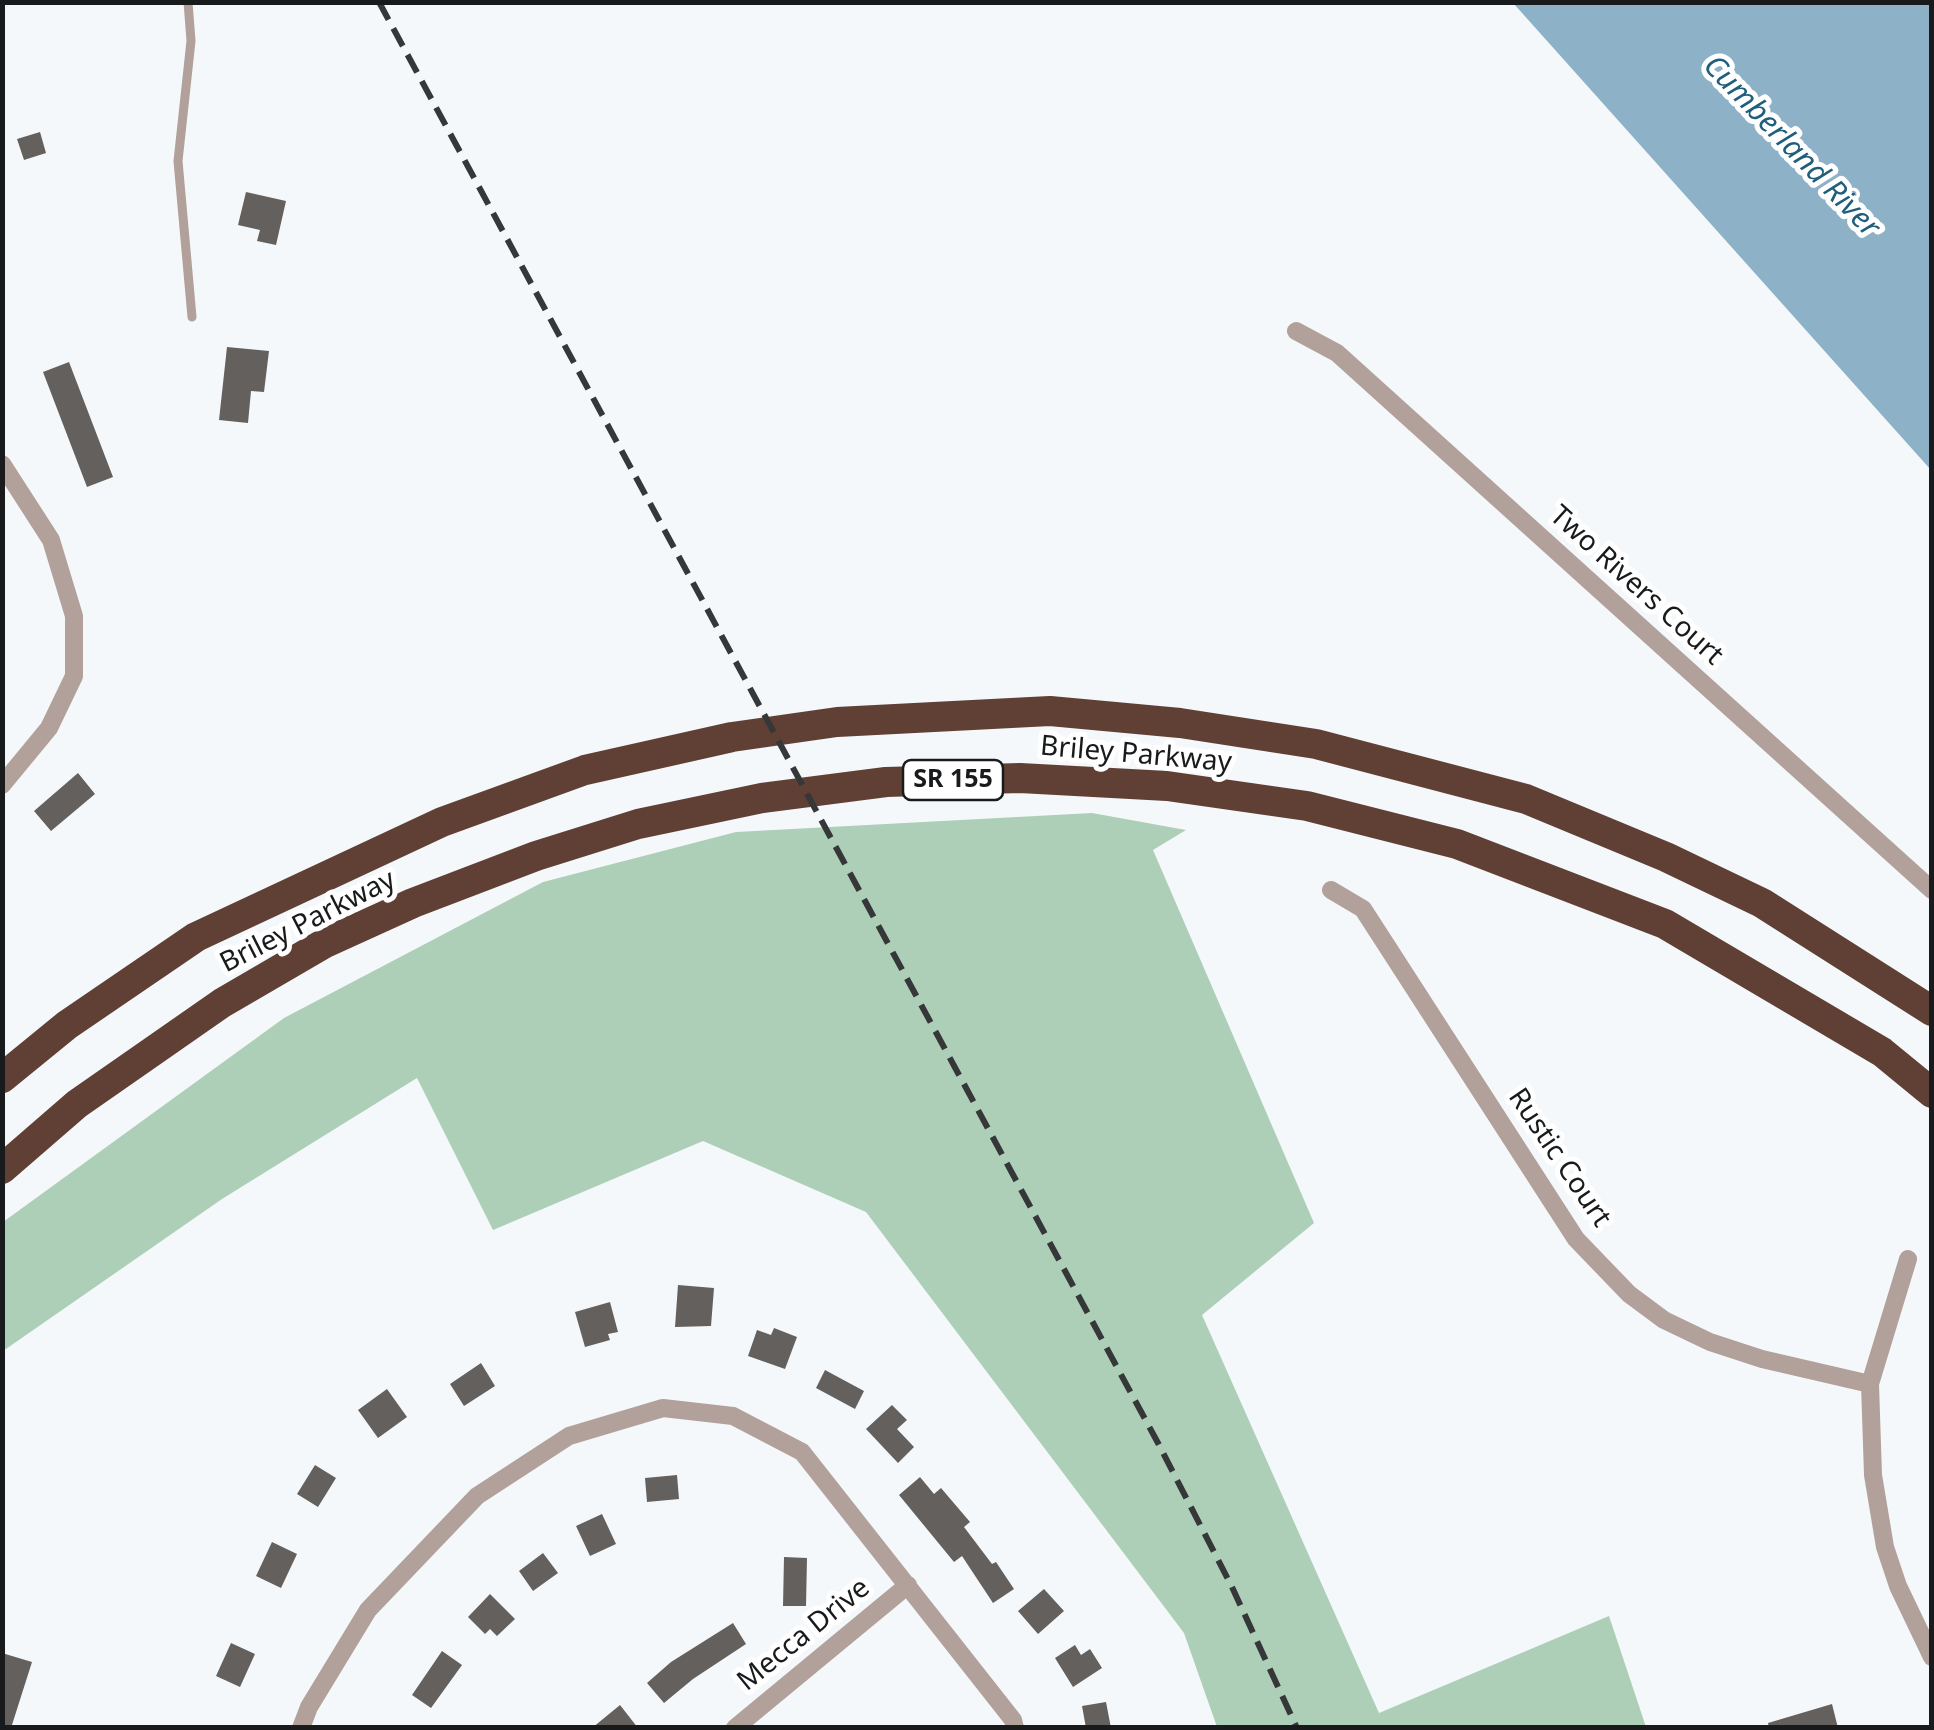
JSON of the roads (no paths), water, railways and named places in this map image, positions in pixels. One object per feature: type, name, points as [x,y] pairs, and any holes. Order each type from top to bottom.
[{"type":"highway","name":"Briley Parkway","points":[[2,1078],[67,1025],[196,936],[442,822],[585,770],[732,737],[836,722],[1050,712],[1180,723],[1316,744],[1526,799],[1666,857],[1762,903],[1932,1011]]},
{"type":"highway","name":"Briley Parkway","points":[[2,1169],[76,1104],[222,1003],[325,943],[413,903],[536,856],[638,824],[762,798],[906,782],[1020,778],[1167,786],[1307,806],[1457,844],[1665,924],[1882,1052],[1932,1093]]},
{"type":"street","name":"Two Rivers Court","points":[[1296,331],[1337,353],[1932,890]]},
{"type":"street","points":[[2,464],[51,540],[74,616],[74,676],[50,728],[2,784]]},
{"type":"street","name":"Rustic Court","points":[[1331,890],[1363,909],[1576,1239],[1629,1294],[1664,1320],[1710,1342],[1762,1359],[1870,1384]]},
{"type":"street","points":[[1908,1259],[1870,1384],[1872,1475],[1885,1547],[1898,1586],[1932,1657]]},
{"type":"street","points":[[300,1728],[368,1610],[476,1496],[568,1436],[663,1408],[733,1416],[802,1452],[1013,1720],[1014,1728]]},
{"type":"street","name":"Mecca Drive","points":[[734,1728],[908,1584]]},
{"type":"lane","points":[[188,2],[191,42],[178,161],[192,318]]},
{"type":"water","name":"Cumberland River","points":[[1931,3],[1931,470],[1514,4]]},
{"type":"railway","points":[[379,2],[1158,1443],[1232,1587],[1297,1728]]}]
